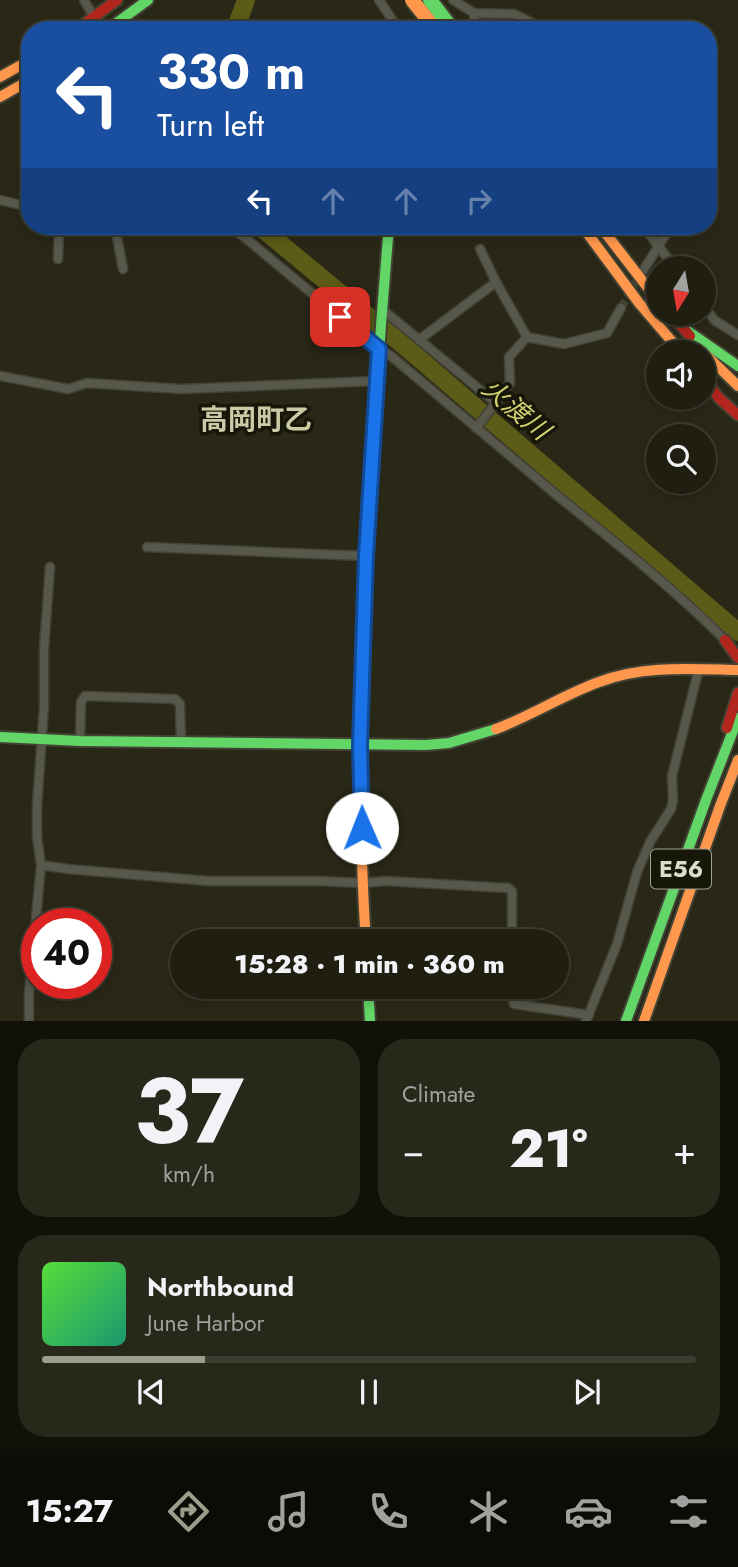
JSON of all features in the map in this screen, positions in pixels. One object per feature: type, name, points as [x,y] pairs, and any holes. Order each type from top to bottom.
[{"type":"main road","points":[[99,21],[117,0]]},
{"type":"main road","points":[[119,21],[148,0]]},
{"type":"main road","points":[[412,0],[429,21]]},
{"type":"main road","points":[[430,0],[446,21]]},
{"type":"main road","points":[[432,21],[439,0]]},
{"type":"main road","points":[[0,76],[21,65]]},
{"type":"main road","points":[[0,97],[21,88]]},
{"type":"main road","points":[[365,929],[360,745],[366,556],[376,381],[388,235]]},
{"type":"main road","points":[[589,235],[639,303],[671,340]]},
{"type":"main road","points":[[607,235],[646,287]]},
{"type":"main road","points":[[682,326],[694,340]]},
{"type":"main road","points":[[685,329],[738,366]]},
{"type":"main road","points":[[716,365],[738,386]]},
{"type":"main road","points":[[716,378],[738,396]]},
{"type":"main road","points":[[716,394],[738,415]]},
{"type":"main road","points":[[725,640],[738,659]]},
{"type":"main road","points":[[0,737],[181,743],[449,743],[502,727],[601,681],[672,668],[738,670]]},
{"type":"main road","points":[[706,800],[738,693]]},
{"type":"main road","name":"E56","points":[[626,1021],[738,718]]},
{"type":"main road","name":"E56","points":[[644,1021],[738,760]]},
{"type":"main road","points":[[369,999],[370,1021]]},
{"type":"street","points":[[84,0],[94,21]]},
{"type":"street","points":[[379,0],[393,21]]},
{"type":"street","points":[[453,0],[474,13],[514,14],[528,21]]},
{"type":"street","points":[[474,13],[474,21]]},
{"type":"street","points":[[0,200],[21,205]]},
{"type":"street","points":[[58,259],[59,235]]},
{"type":"street","points":[[117,235],[123,269]]},
{"type":"street","points":[[241,235],[478,426],[646,567],[725,640]]},
{"type":"street","points":[[651,235],[667,256]]},
{"type":"street","points":[[643,271],[665,235]]},
{"type":"street","points":[[480,249],[527,337],[564,344],[607,333],[621,308]]},
{"type":"street","points":[[419,340],[496,282]]},
{"type":"street","points":[[382,314],[419,340],[494,406]]},
{"type":"street","points":[[716,321],[738,335]]},
{"type":"street","points":[[478,426],[510,383],[509,357],[527,337]]},
{"type":"street","points":[[0,376],[68,388],[87,383],[181,389],[376,381]]},
{"type":"street","points":[[147,547],[366,556]]},
{"type":"street","points":[[29,1021],[29,993],[41,864],[37,837],[38,772],[42,740],[44,649],[50,567]]},
{"type":"street","points":[[512,999],[514,1004],[587,1018],[617,944],[637,872],[650,842],[671,809],[672,776],[699,668]]},
{"type":"street","points":[[80,741],[81,702],[85,696],[175,699],[180,704],[181,743]]},
{"type":"street","points":[[41,864],[68,869],[208,881],[386,881],[508,888],[512,891],[512,929]]},
{"type":"waterway","name":"火渡川","points":[[238,21],[246,0]]},
{"type":"waterway","name":"火渡川","points":[[270,235],[409,350],[738,632]]},
{"type":"tunnel","points":[[621,308],[640,275]]},
{"type":"traffic: fast","points":[[119,21],[148,0]]},
{"type":"traffic: fast","points":[[430,0],[446,21]]},
{"type":"traffic: fast","points":[[363,645],[373,436],[388,235]]},
{"type":"traffic: fast","points":[[685,329],[738,366]]},
{"type":"traffic: fast","points":[[626,1021],[738,718]]},
{"type":"traffic: fast","points":[[0,737],[80,741],[426,745],[449,743],[496,729]]},
{"type":"traffic: fast","points":[[369,999],[370,1021]]},
{"type":"traffic: slow","points":[[412,0],[429,21]]},
{"type":"traffic: slow","points":[[0,77],[21,65]]},
{"type":"traffic: slow","points":[[0,97],[21,85]]},
{"type":"traffic: slow","points":[[589,235],[639,303],[671,340]]},
{"type":"traffic: slow","points":[[607,235],[646,285]]},
{"type":"traffic: slow","points":[[716,365],[738,386]]},
{"type":"traffic: slow","points":[[363,645],[361,793],[365,929]]},
{"type":"traffic: slow","points":[[496,729],[586,687],[616,677],[650,670],[738,670]]},
{"type":"traffic: slow","points":[[644,1021],[738,760]]},
{"type":"traffic: jam","points":[[88,21],[117,0]]},
{"type":"traffic: jam","points":[[681,326],[690,336]]},
{"type":"traffic: jam","points":[[716,394],[738,415]]},
{"type":"traffic: jam","points":[[725,640],[738,658]]},
{"type":"traffic: jam","points":[[727,728],[738,693]]},
{"type":"district","name":"高岡町乙","points":[[256,419]]},
{"type":"route","points":[[340,317],[379,349],[366,556],[360,745],[362,828]]}]
